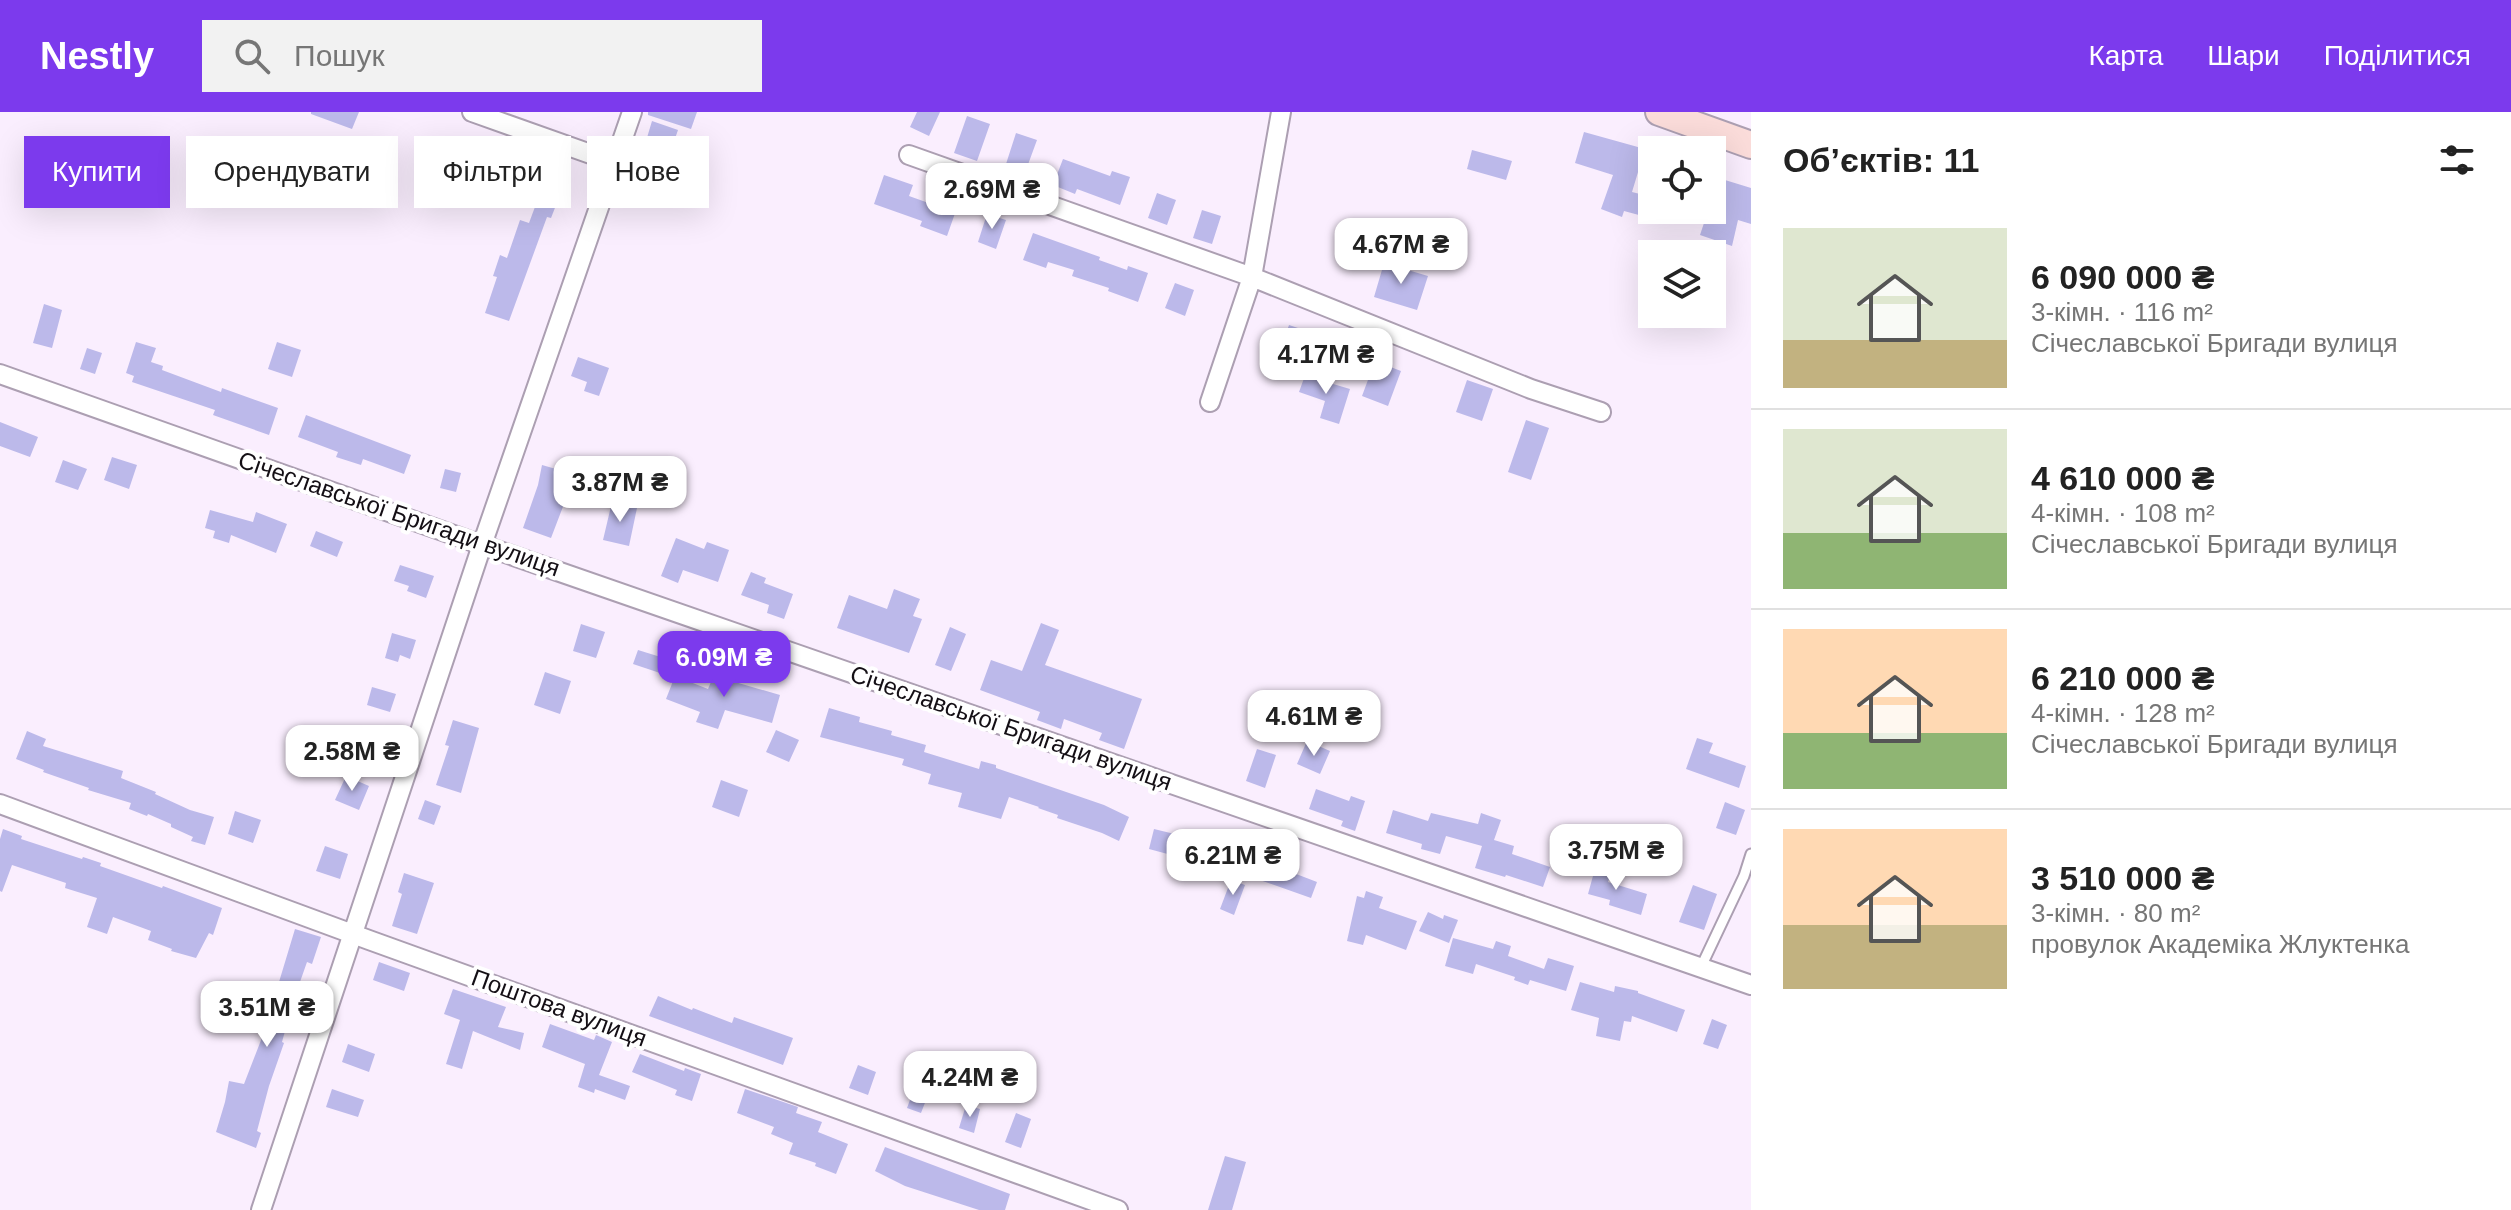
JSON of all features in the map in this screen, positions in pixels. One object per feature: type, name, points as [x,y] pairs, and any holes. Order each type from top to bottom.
[{"type":"street","points":[[472,112],[587,153]]},
{"type":"street","points":[[624,136],[632,112]]},
{"type":"street","points":[[1210,402],[1252,277],[1281,112]]},
{"type":"street","points":[[1659,112],[1751,145]]},
{"type":"street","points":[[909,155],[1252,277],[1531,389],[1601,412]]},
{"type":"street","points":[[261,1210],[482,545],[600,208]]},
{"type":"street","name":"Січеславської Бригади вулиця","points":[[0,374],[482,545],[1751,985]]},
{"type":"street","name":"Поштова вулиця","points":[[0,804],[1118,1210]]},
{"type":"lane","points":[[1701,967],[1744,876],[1751,854]]},
{"type":"building","points":[[311,112],[359,112],[352,129]]},
{"type":"building","points":[[648,112],[697,112],[691,129],[648,115]]},
{"type":"building","points":[[917,112],[940,112],[929,136],[910,127]]},
{"type":"building","points":[[967,116],[990,124],[977,161],[954,153]]},
{"type":"building","points":[[652,121],[678,130],[676,136],[648,136]]},
{"type":"building","points":[[1584,132],[1638,147],[1638,172],[1632,192],[1638,194],[1638,215],[1624,211],[1622,217],[1601,209],[1613,175],[1575,163]]},
{"type":"building","points":[[1016,133],[1037,140],[1026,170],[1006,164]]},
{"type":"building","points":[[1472,150],[1512,161],[1506,180],[1467,169]]},
{"type":"building","points":[[1063,159],[1110,176],[1112,171],[1130,177],[1120,205],[1077,189],[1075,194],[1053,185]]},
{"type":"building","points":[[884,175],[913,185],[909,196],[937,206],[941,196],[959,202],[947,236],[920,226],[922,221],[874,204]]},
{"type":"building","points":[[1726,180],[1751,188],[1751,224],[1738,220],[1732,246],[1726,244],[1726,240],[1700,235],[1704,224],[1726,224]]},
{"type":"building","points":[[1157,193],[1176,200],[1167,225],[1148,218]]},
{"type":"building","points":[[535,208],[555,208],[551,218],[547,217],[509,321],[485,313],[497,277],[493,276],[500,255],[507,258],[520,220],[529,223]]},
{"type":"building","points":[[1202,210],[1221,216],[1212,244],[1193,238]]},
{"type":"building","points":[[987,214],[1006,220],[996,249],[978,242]]},
{"type":"building","points":[[1033,233],[1127,270],[1128,266],[1148,273],[1138,302],[1072,276],[1074,270],[1048,262],[1046,268],[1023,260]]},
{"type":"building","points":[[1384,263],[1428,276],[1417,310],[1374,297]]},
{"type":"building","points":[[1175,283],[1194,290],[1185,316],[1165,308]]},
{"type":"building","points":[[44,304],[62,310],[52,348],[33,343]]},
{"type":"building","points":[[1289,325],[1307,331],[1305,337],[1312,340],[1305,363],[1279,354]]},
{"type":"building","points":[[136,342],[156,348],[151,362],[163,366],[162,370],[221,392],[222,388],[278,408],[269,435],[213,415],[215,410],[132,382],[134,376],[126,373]]},
{"type":"building","points":[[277,342],[301,350],[292,377],[268,369]]},
{"type":"building","points":[[87,348],[102,353],[95,374],[80,369]]},
{"type":"building","points":[[578,357],[609,368],[599,396],[584,391],[587,382],[571,376]]},
{"type":"building","points":[[1375,361],[1401,371],[1388,406],[1362,396]]},
{"type":"building","points":[[1307,370],[1324,377],[1323,381],[1350,389],[1339,424],[1320,418],[1325,401],[1299,392]]},
{"type":"building","points":[[1467,380],[1493,389],[1482,421],[1456,412]]},
{"type":"building","points":[[306,415],[411,455],[404,474],[363,459],[361,465],[336,457],[338,452],[298,437]]},
{"type":"building","points":[[1526,420],[1549,428],[1531,480],[1508,472]]},
{"type":"building","points":[[0,422],[38,437],[30,457],[0,446]]},
{"type":"building","points":[[112,457],[137,465],[129,489],[104,480]]},
{"type":"building","points":[[63,460],[87,469],[78,490],[55,482]]},
{"type":"building","points":[[542,465],[563,471],[555,500],[564,504],[551,538],[523,528]]},
{"type":"building","points":[[445,469],[461,473],[456,492],[440,488]]},
{"type":"building","points":[[612,502],[637,508],[629,546],[603,540]]},
{"type":"building","points":[[210,510],[253,522],[256,512],[287,524],[276,553],[231,535],[229,543],[213,538],[215,531],[205,528]]},
{"type":"building","points":[[316,531],[343,542],[337,557],[310,546]]},
{"type":"building","points":[[676,538],[704,549],[707,542],[729,550],[718,582],[683,570],[678,583],[661,576]]},
{"type":"building","points":[[400,565],[434,576],[426,598],[407,591],[409,586],[394,581]]},
{"type":"building","points":[[751,572],[766,578],[764,583],[793,594],[784,619],[767,613],[769,605],[741,595]]},
{"type":"building","points":[[894,589],[920,599],[913,616],[922,619],[909,653],[837,628],[849,595],[887,609]]},
{"type":"building","points":[[1041,623],[1059,630],[1045,665],[1142,699],[1124,749],[1099,740],[1102,733],[1064,719],[1061,729],[1037,720],[1040,712],[980,690],[991,660],[1022,671]]},
{"type":"building","points":[[581,624],[605,632],[596,658],[573,651]]},
{"type":"building","points":[[950,627],[966,634],[951,671],[935,665]]},
{"type":"building","points":[[392,633],[416,640],[410,659],[400,655],[398,662],[385,658]]},
{"type":"building","points":[[638,650],[667,659],[663,674],[633,664]]},
{"type":"building","points":[[716,670],[737,678],[735,682],[780,695],[772,723],[725,710],[718,729],[696,722],[700,712],[666,699],[675,676],[708,689]]},
{"type":"building","points":[[545,672],[571,681],[560,714],[534,705]]},
{"type":"building","points":[[372,687],[396,694],[390,712],[367,705]]},
{"type":"building","points":[[829,708],[860,717],[859,722],[892,731],[891,735],[926,745],[924,752],[979,769],[981,761],[996,765],[996,768],[1104,805],[1129,817],[1119,841],[1009,797],[1001,819],[958,807],[962,793],[928,784],[931,774],[902,765],[904,759],[820,737]]},
{"type":"building","points":[[453,720],[479,728],[461,793],[436,785],[449,746],[445,745]]},
{"type":"building","points":[[776,730],[799,740],[789,762],[766,752]]},
{"type":"building","points":[[27,731],[46,739],[43,746],[123,771],[121,778],[190,810],[214,817],[205,845],[191,841],[193,837],[171,827],[171,824],[129,809],[131,803],[88,790],[16,759]]},
{"type":"building","points":[[1697,738],[1713,743],[1709,753],[1746,766],[1739,788],[1686,769]]},
{"type":"building","points":[[1307,741],[1330,751],[1320,774],[1297,764]]},
{"type":"building","points":[[1257,749],[1276,755],[1265,788],[1246,781]]},
{"type":"building","points":[[346,776],[369,786],[359,810],[335,800]]},
{"type":"building","points":[[721,780],[748,790],[739,817],[712,807]]},
{"type":"building","points":[[1316,789],[1349,801],[1351,796],[1365,801],[1355,831],[1341,826],[1343,821],[1309,809]]},
{"type":"building","points":[[425,800],[441,806],[434,825],[418,819]]},
{"type":"building","points":[[1725,802],[1745,810],[1736,835],[1716,828]]},
{"type":"building","points":[[1393,810],[1428,821],[1431,813],[1478,824],[1481,813],[1501,820],[1494,840],[1514,846],[1512,854],[1550,867],[1543,887],[1475,868],[1482,846],[1446,836],[1440,854],[1421,849],[1422,844],[1386,833]]},
{"type":"building","points":[[235,811],[261,820],[253,843],[228,834]]},
{"type":"building","points":[[3,829],[22,836],[21,839],[101,863],[100,866],[222,908],[213,935],[209,933],[196,958],[148,940],[151,931],[113,917],[107,934],[87,927],[97,898],[65,888],[66,883],[12,865],[0,891],[0,839]]},
{"type":"building","points":[[1154,829],[1232,848],[1224,878],[1187,867],[1190,860],[1149,849]]},
{"type":"building","points":[[325,846],[348,854],[340,879],[316,871]]},
{"type":"building","points":[[1261,857],[1292,868],[1291,872],[1317,882],[1311,898],[1254,878]]},
{"type":"building","points":[[1596,865],[1612,869],[1608,882],[1647,894],[1641,915],[1609,905],[1610,900],[1588,894]]},
{"type":"building","points":[[404,873],[434,883],[417,934],[392,926],[402,894],[398,892]]},
{"type":"building","points":[[1231,880],[1245,885],[1234,915],[1220,909]]},
{"type":"building","points":[[1693,885],[1717,894],[1704,930],[1679,922]]},
{"type":"building","points":[[1366,891],[1383,897],[1379,908],[1417,921],[1406,950],[1366,935],[1363,945],[1347,941],[1357,896],[1364,898]]},
{"type":"building","points":[[1428,912],[1443,919],[1444,915],[1458,920],[1449,943],[1419,931]]},
{"type":"building","points":[[295,929],[321,937],[312,964],[307,962],[294,999],[257,1131],[261,1133],[256,1148],[216,1132],[229,1081],[244,1084],[263,1035]]},
{"type":"building","points":[[1453,938],[1493,949],[1496,941],[1511,946],[1508,956],[1544,969],[1548,958],[1574,966],[1566,991],[1530,980],[1528,985],[1514,980],[1515,977],[1476,964],[1473,974],[1445,966]]},
{"type":"building","points":[[379,962],[410,973],[404,991],[373,980]]},
{"type":"building","points":[[1580,982],[1614,992],[1615,986],[1638,991],[1685,1010],[1677,1032],[1632,1016],[1631,1022],[1624,1021],[1620,1041],[1596,1036],[1599,1018],[1571,1010]]},
{"type":"building","points":[[453,989],[506,1007],[498,1027],[524,1033],[520,1050],[473,1031],[462,1069],[446,1064],[460,1020],[444,1014]]},
{"type":"building","points":[[658,996],[732,1023],[734,1017],[793,1038],[783,1065],[649,1016]]},
{"type":"building","points":[[1712,1019],[1727,1025],[1718,1049],[1703,1044]]},
{"type":"building","points":[[550,1024],[594,1040],[596,1035],[612,1042],[599,1075],[630,1086],[625,1100],[595,1089],[594,1093],[578,1087],[585,1064],[542,1047]]},
{"type":"building","points":[[348,1044],[375,1054],[369,1072],[342,1062]]},
{"type":"building","points":[[640,1054],[684,1071],[685,1068],[701,1074],[692,1101],[675,1095],[677,1090],[632,1072]]},
{"type":"building","points":[[858,1065],[876,1072],[868,1095],[849,1088]]},
{"type":"building","points":[[332,1089],[364,1100],[358,1117],[326,1107]]},
{"type":"building","points":[[745,1089],[798,1107],[796,1113],[822,1122],[818,1132],[848,1144],[836,1174],[789,1154],[793,1143],[771,1134],[774,1127],[737,1113]]},
{"type":"building","points":[[914,1089],[928,1095],[921,1113],[907,1108]]},
{"type":"building","points":[[966,1105],[980,1109],[974,1133],[959,1128]]},
{"type":"building","points":[[1016,1113],[1031,1119],[1021,1148],[1005,1142]]},
{"type":"building","points":[[885,1147],[1010,1194],[1005,1210],[979,1210],[905,1186],[875,1171]]},
{"type":"building","points":[[1225,1156],[1246,1162],[1232,1210],[1208,1210]]}]
